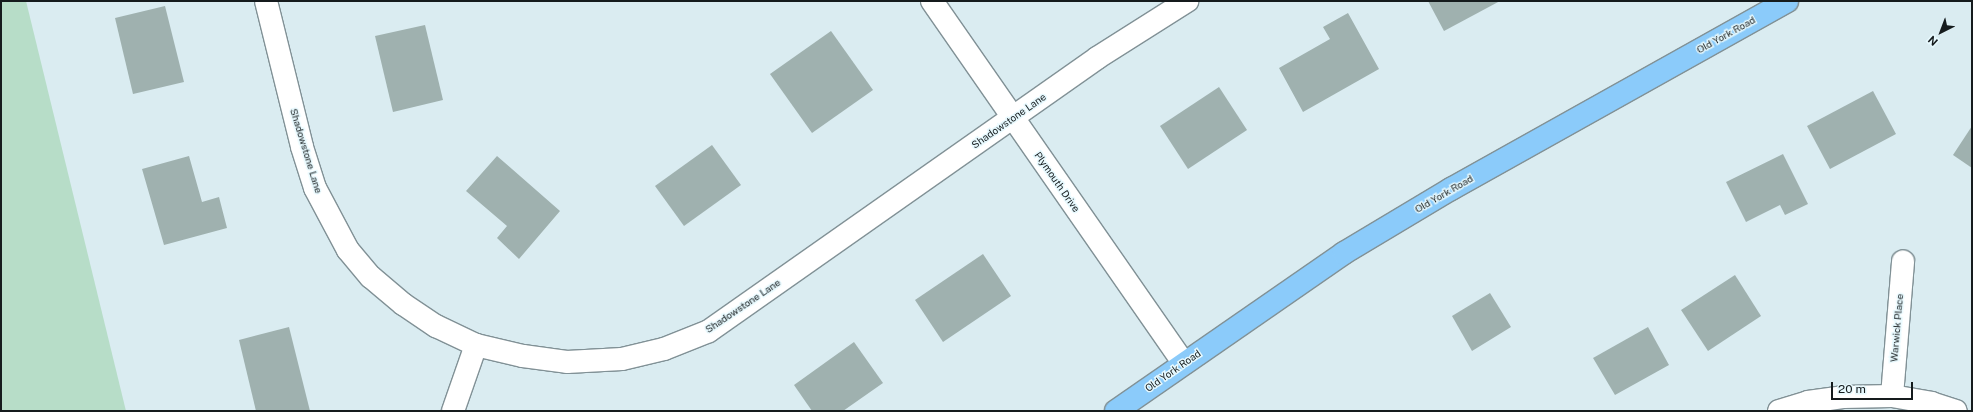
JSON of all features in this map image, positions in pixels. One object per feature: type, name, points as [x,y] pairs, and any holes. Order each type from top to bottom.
[{"type":"main road","name":"Old York Road","points":[[1116,411],[1184,362],[1344,253],[1464,182],[1787,1]]},
{"type":"street","name":"Shadowstone Lane","points":[[266,1],[315,188],[348,250],[372,277],[403,304],[436,326],[476,345],[523,356],[567,362],[622,359],[664,349],[709,331],[1097,58],[1187,1]]},
{"type":"street","name":"Plymouth Drive","points":[[932,1],[1012,119],[1184,362]]},
{"type":"street","name":"Warwick Place","points":[[1892,396],[1903,261]]},
{"type":"street","points":[[453,411],[476,345]]},
{"type":"street","points":[[1779,411],[1808,402],[1843,397],[1892,396],[1932,403],[1956,411]]},
{"type":"green space","points":[[1,1],[26,1],[126,411],[1,411]]},
{"type":"building","points":[[1428,1],[1500,1],[1444,31]]},
{"type":"building","points":[[165,6],[184,82],[133,94],[115,18]]},
{"type":"building","points":[[1348,13],[1379,69],[1303,112],[1279,68],[1330,39],[1323,27]]},
{"type":"building","points":[[425,25],[443,100],[393,112],[375,36]]},
{"type":"building","points":[[831,31],[873,90],[812,133],[770,74]]},
{"type":"building","points":[[1219,87],[1247,130],[1188,169],[1160,126]]},
{"type":"building","points":[[1873,91],[1896,134],[1830,169],[1807,126]]},
{"type":"building","points":[[1972,126],[1972,168],[1953,155]]},
{"type":"building","points":[[712,145],[741,185],[684,226],[655,186]]},
{"type":"building","points":[[1783,154],[1808,204],[1785,215],[1780,205],[1746,222],[1726,182]]},
{"type":"building","points":[[189,156],[202,202],[219,197],[227,228],[164,245],[142,169]]},
{"type":"building","points":[[497,156],[560,211],[519,259],[497,238],[507,226],[466,191]]},
{"type":"building","points":[[983,254],[1011,296],[943,342],[915,300]]},
{"type":"building","points":[[1735,275],[1761,316],[1708,351],[1681,310]]},
{"type":"building","points":[[1490,293],[1511,327],[1472,351],[1452,316]]},
{"type":"building","points":[[289,327],[310,411],[256,411],[239,340]]},
{"type":"building","points":[[1648,327],[1669,365],[1615,395],[1593,358]]},
{"type":"building","points":[[854,342],[883,383],[843,411],[812,411],[794,385]]}]
